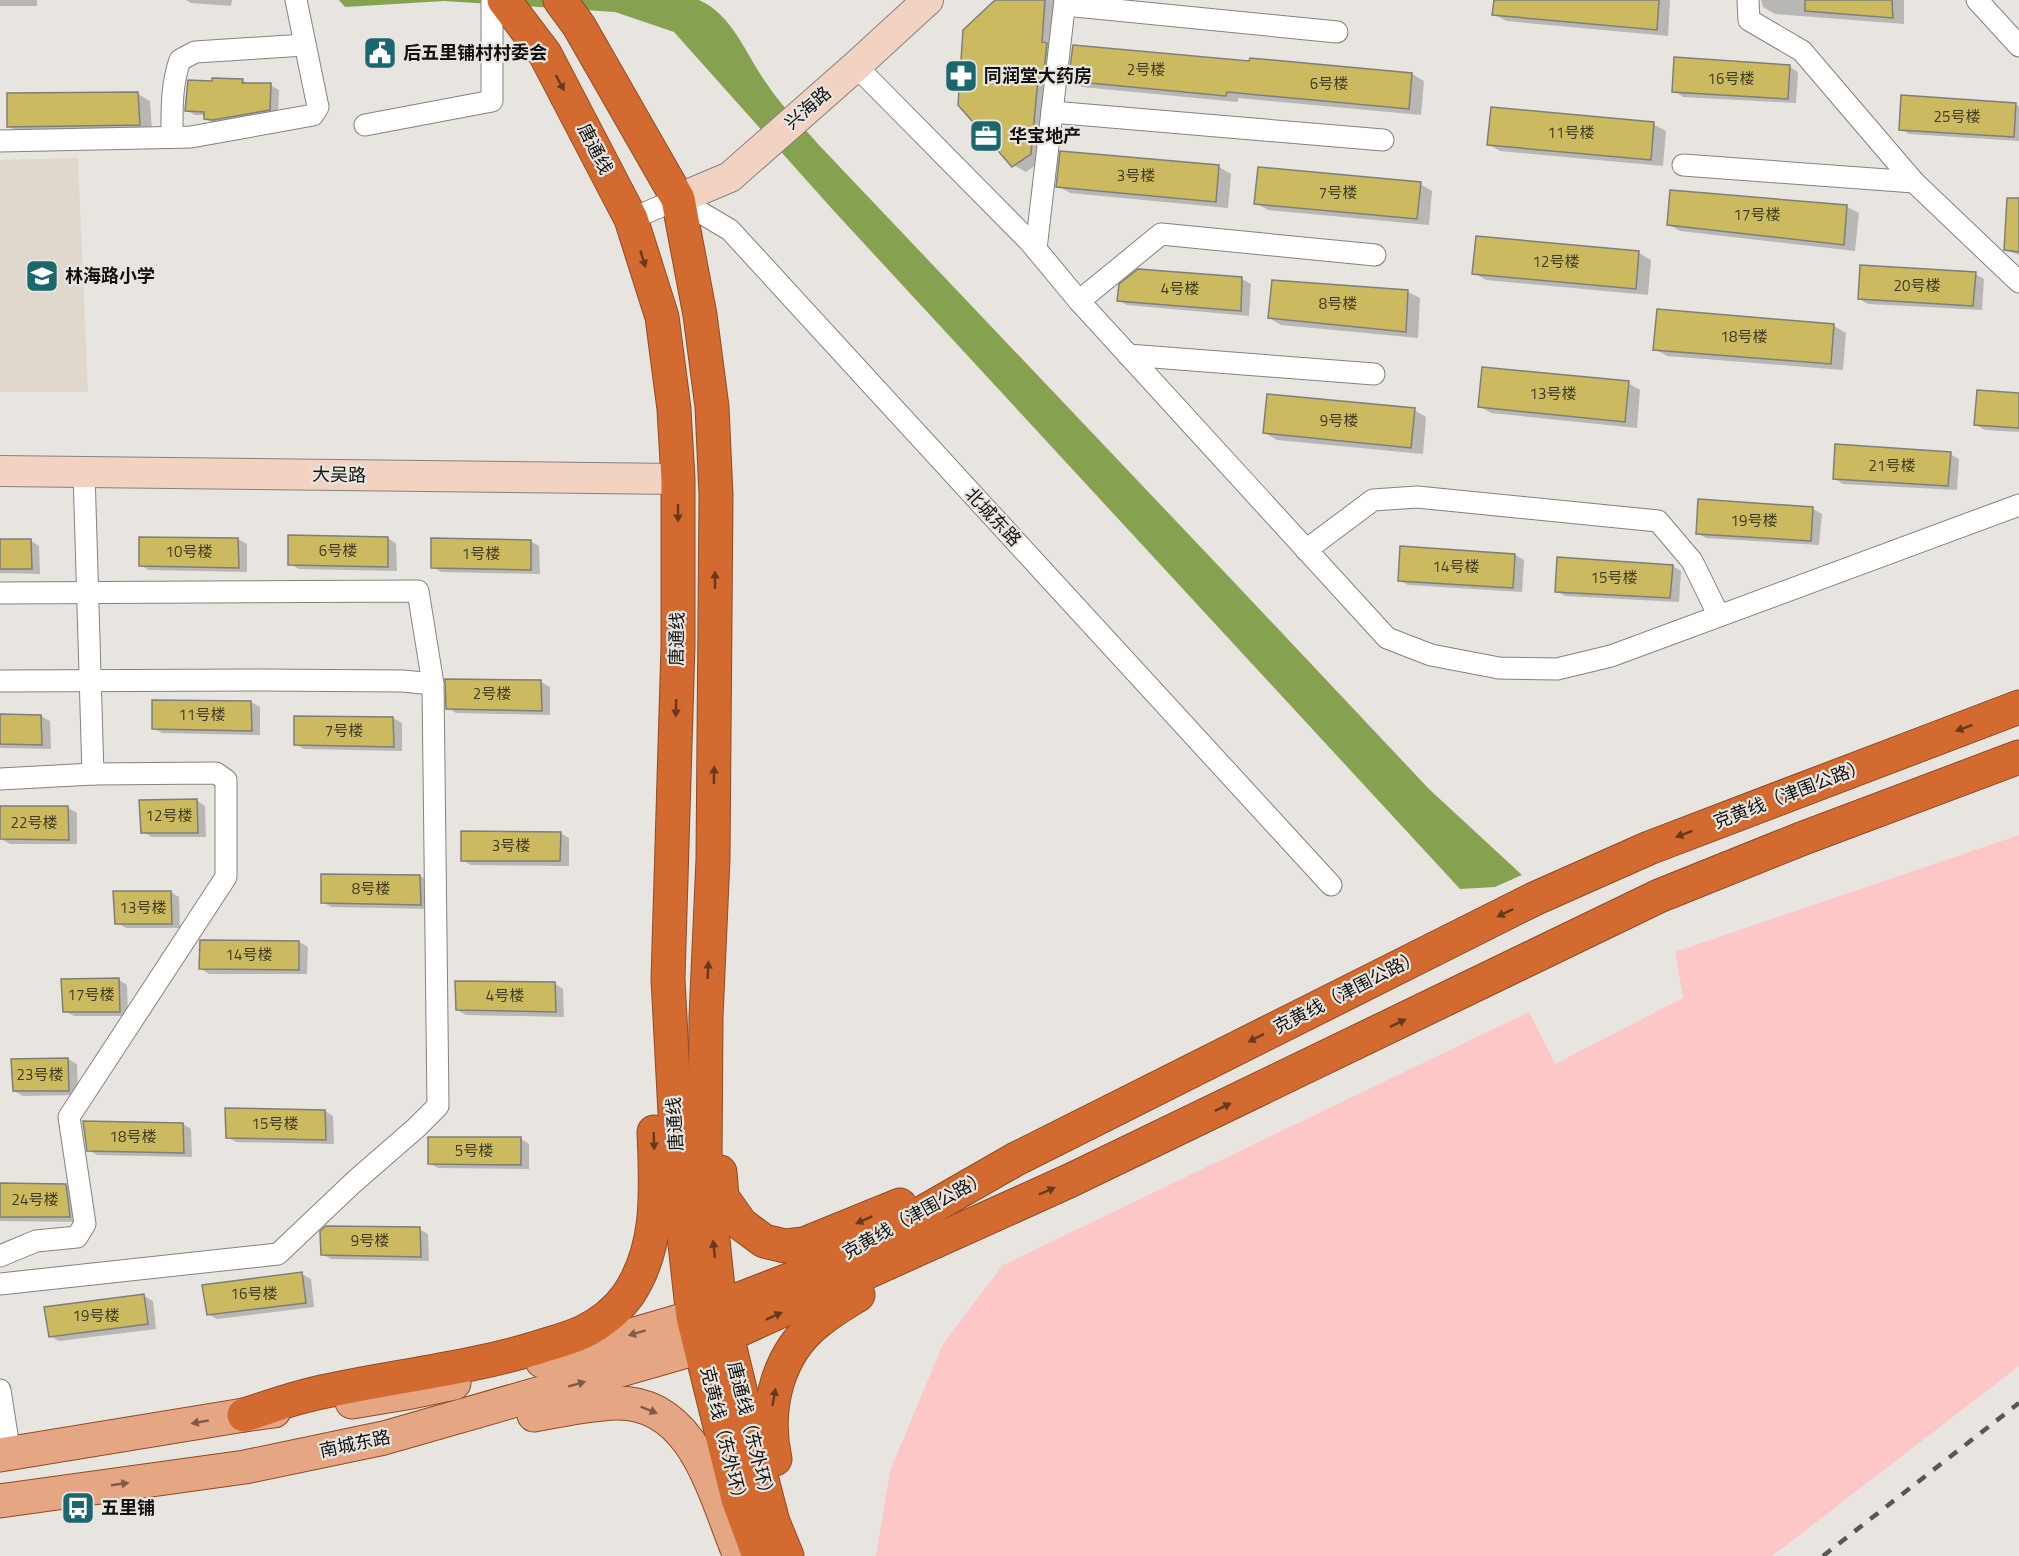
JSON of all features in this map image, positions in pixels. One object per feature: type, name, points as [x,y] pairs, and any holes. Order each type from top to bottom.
[{"type":"highway","name":"唐通线","points":[[504,0],[545,54],[631,219],[662,317],[674,409],[678,479],[678,646],[668,979],[679,1190],[710,1327]]},
{"type":"highway","name":"唐通线","points":[[560,0],[579,26],[678,199],[700,315],[712,407],[716,495],[713,859],[706,1017],[705,1164],[710,1327]]},
{"type":"highway","name":"克黄线（津围公路）","points":[[710,1327],[870,1242],[1016,1159],[1534,899],[1649,848],[2019,707]]},
{"type":"highway","name":"克黄线（津围公路）","points":[[710,1327],[1003,1211],[1291,1075],[1659,896],[1801,839],[2019,757]]},
{"type":"highway","points":[[244,1415],[311,1394],[448,1370],[510,1356],[584,1331],[611,1314],[628,1295],[641,1272],[651,1246],[656,1194],[653,1102],[657,1023],[668,979]]},
{"type":"highway","points":[[706,1017],[716,1074],[717,1137],[722,1197],[741,1224],[764,1241],[785,1246],[804,1244],[938,1188],[1016,1159]]},
{"type":"highway","points":[[803,1556],[784,1499],[772,1449],[770,1420],[775,1388],[786,1361],[801,1338],[818,1321],[845,1303],[930,1257],[1003,1211]]},
{"type":"highway","name":"克黄线（东外环）","points":[[710,1327],[738,1498],[759,1556]]},
{"type":"highway","name":"唐通线（东外环）","points":[[710,1327],[762,1480],[773,1522],[787,1556]]},
{"type":"main road","points":[[5,1454],[244,1415],[327,1406],[406,1393],[710,1327]]},
{"type":"main road","name":"南城东路","points":[[0,1501],[245,1467],[384,1438],[710,1327]]},
{"type":"main road","points":[[384,1438],[439,1434],[589,1406],[618,1403],[644,1407],[664,1417],[679,1429],[695,1448],[740,1556]]},
{"type":"street","points":[[0,141],[191,137],[313,116],[318,107],[296,0]]},
{"type":"street","points":[[365,124],[492,101],[492,0]]},
{"type":"street","name":"兴海路","points":[[678,199],[730,177],[928,0]]},
{"type":"street","points":[[1748,0],[1749,20],[1802,51],[1914,182],[2019,282]]},
{"type":"street","points":[[1977,0],[2019,46]]},
{"type":"street","points":[[1036,249],[1065,2],[1336,32]]},
{"type":"street","points":[[172,137],[172,99],[180,60],[195,52],[305,45]]},
{"type":"street","points":[[856,66],[1036,249],[1079,301],[1387,638],[1431,655],[1499,668],[1557,669],[1611,656],[2019,505]]},
{"type":"street","points":[[1052,112],[1383,140]]},
{"type":"street","points":[[1683,165],[1914,182]]},
{"type":"street","points":[[631,219],[678,199]]},
{"type":"street","name":"北城东路","points":[[678,199],[730,230],[1331,885]]},
{"type":"street","points":[[1079,301],[1161,234],[1375,255]]},
{"type":"street","points":[[1128,355],[1374,374]]},
{"type":"street","name":"大吴路","points":[[0,471],[678,479]]},
{"type":"street","points":[[84,472],[93,774]]},
{"type":"street","points":[[1306,550],[1373,500],[1417,497],[1658,521],[1692,561],[1719,616]]},
{"type":"street","points":[[0,593],[418,591],[433,684],[438,1106],[278,1254],[0,1284]]},
{"type":"street","points":[[0,681],[380,681],[433,684]]},
{"type":"street","points":[[0,779],[93,774],[216,773],[226,780],[226,877],[69,1117],[85,1224],[77,1237],[36,1241],[0,1256]]},
{"type":"street","points":[[0,1390],[5,1454]]},
{"type":"shaded area","points":[[339,0],[699,0],[711,7],[721,15],[738,37],[778,100],[818,144],[1429,789],[1522,875],[1495,887],[1460,889],[833,210],[674,32],[615,12],[444,1],[345,7]]},
{"type":"shaded area","name":"林海路小学","points":[[78,158],[88,392],[0,392],[0,160]]},
{"type":"shaded area","points":[[2019,835],[2019,1366],[1772,1556],[876,1556],[890,1471],[943,1344],[1003,1265],[1529,1012],[1555,1064],[1683,998],[1675,952]]},
{"type":"building","points":[[995,0],[1045,0],[1042,42],[1047,43],[1043,79],[1038,79],[1031,154],[1012,167],[958,105],[963,30]]},
{"type":"building","points":[[1494,0],[1659,0],[1657,30],[1492,15]]},
{"type":"building","points":[[1805,0],[1892,0],[1893,18],[1805,11]]},
{"type":"building","points":[[1073,45],[1412,73],[1409,109],[1227,92],[1226,96],[1068,81]]},
{"type":"building","points":[[1674,57],[1790,65],[1788,99],[1672,92]]},
{"type":"building","points":[[212,78],[243,79],[242,83],[271,83],[270,110],[213,120],[204,119],[204,112],[185,111],[188,80],[212,81]]},
{"type":"building","points":[[138,92],[140,125],[7,127],[7,93]]},
{"type":"building","points":[[1901,95],[2016,103],[2014,137],[1899,130]]},
{"type":"building","points":[[1491,107],[1654,122],[1651,160],[1487,145]]},
{"type":"building","points":[[1060,151],[1219,165],[1216,202],[1056,187]]},
{"type":"building","points":[[1258,167],[1421,182],[1417,219],[1254,204]]},
{"type":"building","points":[[1670,190],[1847,205],[1844,245],[1667,225]]},
{"type":"building","points":[[2007,198],[2019,198],[2019,252],[2004,250]]},
{"type":"building","points":[[1476,236],[1639,251],[1636,289],[1472,274]]},
{"type":"building","points":[[1860,265],[1976,272],[1973,306],[1858,299]]},
{"type":"building","points":[[1138,269],[1242,277],[1241,311],[1117,301],[1119,284]]},
{"type":"building","points":[[1272,280],[1408,290],[1406,332],[1268,318]]},
{"type":"building","points":[[1657,309],[1834,324],[1831,364],[1653,350]]},
{"type":"building","points":[[1482,367],[1629,381],[1625,422],[1478,407]]},
{"type":"building","points":[[1977,390],[2019,393],[2019,428],[1974,425]]},
{"type":"building","points":[[1267,394],[1415,408],[1411,448],[1263,433]]},
{"type":"building","points":[[1835,444],[1951,452],[1948,486],[1833,479]]},
{"type":"building","points":[[1698,499],[1813,507],[1811,541],[1696,534]]},
{"type":"building","points":[[288,535],[388,537],[388,567],[288,565]]},
{"type":"building","points":[[139,537],[238,538],[239,568],[139,566]]},
{"type":"building","points":[[431,538],[531,540],[531,570],[431,568]]},
{"type":"building","points":[[0,539],[31,539],[32,569],[0,569]]},
{"type":"building","points":[[1400,546],[1515,554],[1513,588],[1398,581]]},
{"type":"building","points":[[1557,557],[1673,565],[1670,598],[1555,592]]},
{"type":"building","points":[[445,679],[541,680],[542,711],[446,709]]},
{"type":"building","points":[[152,700],[251,701],[252,731],[152,729]]},
{"type":"building","points":[[0,714],[41,715],[42,745],[0,744]]},
{"type":"building","points":[[294,716],[393,717],[394,747],[294,745]]},
{"type":"building","points":[[197,799],[198,833],[141,833],[139,800]]},
{"type":"building","points":[[0,806],[68,806],[69,840],[0,839]]},
{"type":"building","points":[[461,831],[561,832],[560,861],[461,861]]},
{"type":"building","points":[[321,874],[420,875],[421,905],[321,903]]},
{"type":"building","points":[[113,891],[171,891],[172,924],[115,924]]},
{"type":"building","points":[[200,940],[299,941],[299,970],[199,969]]},
{"type":"building","points":[[119,978],[120,1012],[63,1012],[61,979]]},
{"type":"building","points":[[455,981],[555,982],[556,1012],[456,1010]]},
{"type":"building","points":[[68,1058],[69,1091],[13,1091],[11,1059]]},
{"type":"building","points":[[225,1108],[325,1110],[326,1140],[226,1138]]},
{"type":"building","points":[[83,1121],[183,1123],[184,1153],[87,1151]]},
{"type":"building","points":[[428,1137],[521,1137],[521,1165],[428,1164]]},
{"type":"building","points":[[0,1183],[66,1184],[70,1217],[0,1217]]},
{"type":"building","points":[[326,1226],[420,1227],[421,1257],[321,1255],[320,1231]]},
{"type":"building","points":[[302,1272],[306,1303],[207,1315],[202,1285]]},
{"type":"building","points":[[144,1294],[148,1324],[49,1337],[44,1307]]},
{"type":"railway","points":[[1823,1556],[2019,1403]]},
{"type":"place","name":"后五里铺村村委会","points":[[380,53]]},
{"type":"place","name":"同润堂大药房","points":[[961,76]]},
{"type":"place","name":"华宝地产","points":[[986,136]]},
{"type":"place","name":"林海路小学","points":[[42,276]]},
{"type":"place","name":"五里铺","points":[[78,1508]]}]
